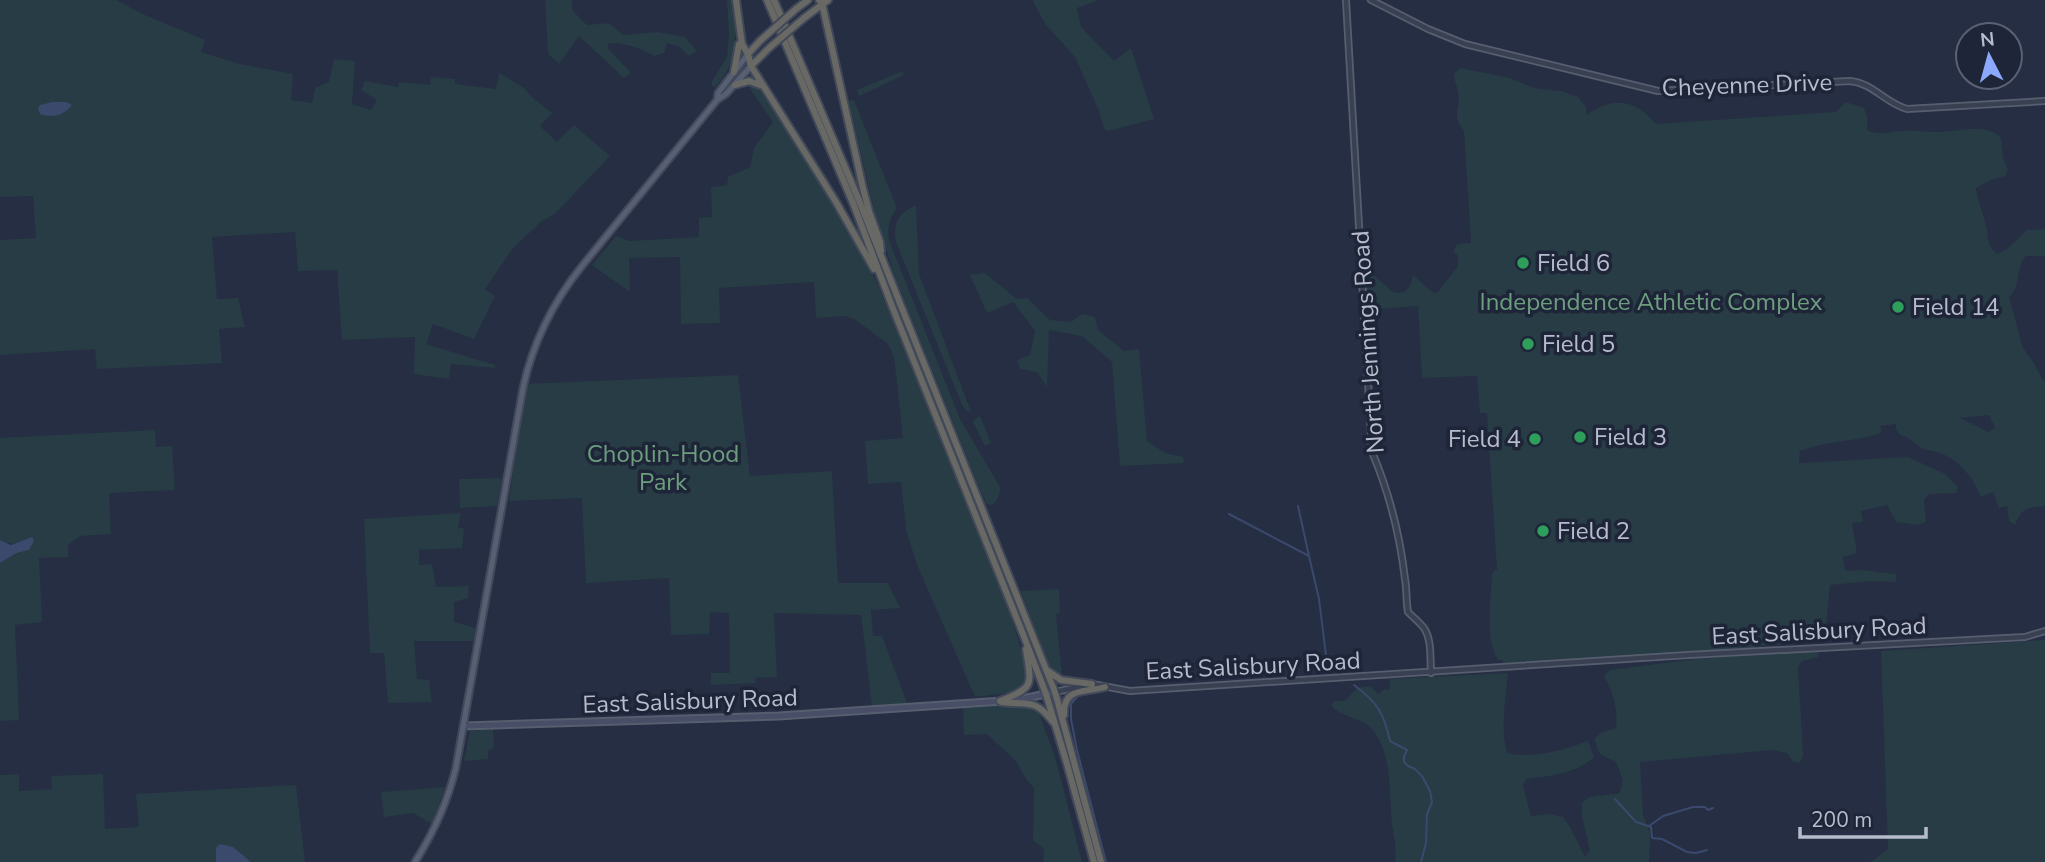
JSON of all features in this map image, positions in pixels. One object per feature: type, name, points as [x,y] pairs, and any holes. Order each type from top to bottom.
[{"type":"highway","points":[[736,0],[743,49],[748,54],[751,66],[852,228],[892,306]]},
{"type":"highway","points":[[767,0],[852,203],[1046,694],[1094,862]]},
{"type":"highway","points":[[774,0],[882,257],[1044,663],[1055,692],[1101,862]]},
{"type":"highway","points":[[748,54],[808,0]]},
{"type":"highway","points":[[825,1],[826,17],[863,188],[882,257]]},
{"type":"highway","points":[[751,66],[825,1]]},
{"type":"highway","points":[[734,72],[740,32]]},
{"type":"highway","points":[[735,85],[749,81],[763,86]]},
{"type":"highway","points":[[999,701],[1019,694],[1026,689],[1029,682],[1031,675],[1023,634]]},
{"type":"highway","points":[[1044,663],[1050,674],[1057,679],[1092,684]]},
{"type":"highway","points":[[1069,741],[1064,713],[1067,699],[1078,691],[1105,687]]},
{"type":"highway","points":[[999,701],[1034,704],[1041,708],[1056,726]]},
{"type":"main road","points":[[717,100],[719,93],[748,54]]},
{"type":"main road","points":[[415,862],[449,795],[464,726],[525,377],[536,344],[548,316],[573,278],[717,100],[735,85],[751,66]]},
{"type":"main road","name":"East Salisbury Road","points":[[464,726],[779,716],[1019,700],[1055,692]]},
{"type":"street","name":"North Jennings Road","points":[[1346,0],[1372,452],[1384,480],[1398,540],[1406,580],[1408,612],[1422,626],[1429,640],[1431,673]]},
{"type":"street","name":"Cheyenne Drive","points":[[1371,0],[1428,29],[1465,44],[1658,91],[1850,81],[1865,83],[1897,106],[1907,109],[2045,101]]},
{"type":"street","name":"East Salisbury Road","points":[[1055,692],[1092,684],[1130,691],[1688,655],[2025,637],[2045,631]]},
{"type":"green space","points":[[0,0],[116,0],[205,40],[201,52],[240,64],[293,74],[291,100],[312,103],[315,88],[329,82],[334,59],[355,61],[352,104],[371,110],[377,100],[361,90],[365,81],[398,87],[399,82],[430,85],[431,77],[455,79],[455,84],[496,89],[499,73],[523,87],[552,113],[540,126],[557,142],[574,125],[610,156],[555,214],[542,221],[513,248],[485,289],[495,296],[474,339],[433,324],[426,344],[495,365],[495,368],[451,364],[449,379],[414,374],[415,337],[342,340],[337,270],[298,271],[295,232],[212,237],[217,299],[238,298],[245,327],[219,329],[222,363],[97,369],[95,349],[0,355],[0,240],[36,238],[33,196],[0,197]]},
{"type":"green space","points":[[545,0],[572,0],[572,10],[587,25],[609,23],[623,35],[657,32],[685,37],[697,51],[688,56],[680,47],[667,43],[664,53],[654,56],[632,46],[608,44],[608,48],[631,73],[624,78],[579,36],[559,64],[548,54]]},
{"type":"green space","points":[[727,0],[733,0],[734,47],[728,68],[714,88],[712,81],[727,57]]},
{"type":"green space","points":[[1032,0],[1099,0],[1077,8],[1081,27],[1114,61],[1131,48],[1154,119],[1108,131],[1104,129],[1075,57],[1046,25]]},
{"type":"green space","name":"Independence Athletic Complex","points":[[1460,68],[1510,78],[1534,88],[1561,91],[1578,97],[1586,107],[1587,115],[1615,103],[1632,105],[1656,124],[1836,112],[1846,102],[1864,108],[1867,130],[1875,133],[1978,129],[2000,136],[2008,169],[2005,176],[1976,188],[1989,245],[1997,254],[2008,248],[2027,230],[2045,229],[2045,256],[2026,256],[2016,288],[2009,297],[2023,348],[2045,381],[2045,506],[2026,509],[2015,525],[2009,521],[2007,506],[1999,508],[1993,492],[1981,497],[1970,477],[1954,460],[1924,449],[1900,435],[1896,424],[1880,426],[1882,430],[1879,434],[1800,451],[1799,463],[1908,457],[1945,474],[1957,486],[1957,493],[1929,494],[1924,500],[1926,522],[1918,525],[1896,522],[1887,505],[1861,511],[1863,522],[1852,523],[1857,553],[1843,557],[1845,571],[1896,574],[1896,582],[1870,581],[1830,585],[1826,627],[1820,642],[1755,646],[1754,649],[1503,665],[1503,660],[1498,660],[1494,651],[1490,630],[1492,575],[1494,570],[1497,570],[1487,413],[1480,413],[1477,376],[1422,378],[1418,306],[1367,310],[1365,276],[1372,274],[1393,292],[1401,293],[1411,283],[1413,275],[1432,292],[1437,293],[1458,266],[1458,256],[1453,251],[1457,244],[1471,243],[1464,131],[1457,115],[1459,97],[1454,74]],"holes":[[[1989,415],[1995,427],[1989,432],[1960,418]]]},
{"type":"green space","points":[[902,71],[904,75],[859,96],[857,90]]},
{"type":"green space","points":[[748,86],[758,87],[763,93],[863,254],[877,283],[999,583],[1016,632],[1028,682],[1016,692],[975,697],[917,565],[906,530],[901,482],[868,484],[865,441],[903,438],[894,357],[888,344],[854,319],[845,316],[816,318],[814,282],[719,288],[720,323],[681,324],[680,257],[629,258],[630,292],[592,265],[616,236],[629,241],[699,237],[699,218],[712,217],[711,187],[727,185],[728,177],[750,167],[754,148],[773,122]]},
{"type":"green space","points":[[854,100],[897,208],[889,223],[889,240],[960,419],[1000,487],[998,498],[992,505],[986,504],[894,274],[874,210],[849,101]]},
{"type":"green space","points":[[916,205],[919,274],[971,412],[962,405],[896,242],[898,219]]},
{"type":"green space","points":[[985,273],[1017,299],[1027,298],[1050,320],[1071,322],[1082,314],[1095,317],[1098,330],[1124,351],[1139,349],[1147,441],[1165,453],[1183,457],[1184,463],[1120,466],[1112,362],[1082,336],[1049,330],[1047,387],[1037,372],[1020,369],[1017,360],[1030,355],[1035,331],[1013,302],[987,313],[970,275]]},
{"type":"green space","name":"Choplin-Hood Park","points":[[738,375],[750,476],[832,471],[838,583],[888,583],[900,608],[871,610],[873,636],[882,636],[907,703],[872,706],[861,615],[774,613],[777,677],[755,678],[756,683],[711,685],[711,673],[730,673],[729,613],[710,612],[709,634],[671,635],[669,578],[586,583],[582,498],[509,501],[524,384]]},
{"type":"green space","points":[[980,416],[991,443],[985,446],[973,422]]},
{"type":"green space","points":[[155,430],[156,447],[172,446],[175,490],[109,493],[111,534],[80,536],[68,545],[68,557],[39,558],[42,622],[15,625],[19,720],[0,721],[0,563],[17,553],[29,550],[26,539],[13,544],[0,540],[0,438]]},
{"type":"green space","points":[[459,479],[502,480],[497,506],[460,508]]},
{"type":"green space","points":[[461,513],[458,528],[464,528],[462,548],[419,550],[419,565],[432,564],[436,587],[469,586],[468,598],[454,602],[454,622],[476,628],[474,641],[414,641],[417,679],[429,680],[432,702],[388,703],[384,653],[370,653],[364,519]]},
{"type":"green space","points":[[1059,589],[1060,613],[1056,614],[1062,676],[1048,664],[1021,591]]},
{"type":"green space","points":[[2045,640],[2045,862],[1871,862],[1888,849],[1881,651]]},
{"type":"green space","points":[[1817,650],[1819,657],[1802,661],[1798,667],[1803,755],[1800,763],[1793,762],[1787,753],[1772,750],[1640,762],[1643,815],[1650,833],[1649,862],[1395,862],[1388,772],[1382,747],[1369,726],[1331,706],[1334,701],[1345,701],[1357,688],[1370,686],[1378,694],[1385,689],[1390,690],[1390,679],[1508,673],[1504,723],[1507,753],[1538,754],[1588,741],[1594,757],[1587,763],[1562,773],[1526,779],[1523,786],[1531,816],[1550,814],[1563,817],[1585,857],[1590,850],[1582,817],[1582,803],[1589,797],[1620,793],[1623,780],[1616,762],[1600,754],[1594,739],[1602,732],[1616,728],[1614,701],[1604,676],[1610,670],[1696,659]]},
{"type":"green space","points":[[963,706],[1028,706],[1038,710],[1056,760],[1082,862],[1043,862],[1044,849],[1033,840],[1034,788],[1016,761],[987,734],[964,735]]},
{"type":"green space","points":[[493,729],[494,747],[488,751],[488,759],[464,761],[470,731]]},
{"type":"green space","points":[[19,774],[19,791],[52,789],[51,776],[103,774],[105,829],[139,827],[136,794],[296,785],[305,862],[0,862],[0,775]]},
{"type":"green space","points":[[445,787],[432,824],[413,813],[384,817],[381,792]]},
{"type":"water","points":[[52,102],[72,105],[57,115],[40,114],[40,105]]},
{"type":"water","points":[[32,537],[34,541],[29,550],[17,553],[0,563],[0,540],[11,545]]},
{"type":"water","points":[[220,844],[233,847],[251,862],[216,862],[216,848]]},
{"type":"waterway","points":[[1298,506],[1309,556]]},
{"type":"waterway","points":[[1229,514],[1309,556],[1319,599],[1326,655],[1338,670]]},
{"type":"waterway","points":[[1354,685],[1378,709],[1390,741],[1407,750],[1404,762],[1422,776],[1430,791],[1432,802],[1427,814],[1426,843],[1421,862]]},
{"type":"waterway","points":[[1077,697],[1071,704],[1071,719],[1106,862]]},
{"type":"waterway","points":[[1615,799],[1636,822],[1651,827],[1652,838],[1662,839],[1687,852],[1707,850]]},
{"type":"waterway","points":[[1649,826],[1663,816],[1693,807],[1705,807],[1708,810],[1713,808]]},
{"type":"place","name":"Field 6","points":[[1523,263]]},
{"type":"place","name":"Field 14","points":[[1898,307]]},
{"type":"place","name":"Field 5","points":[[1528,344]]},
{"type":"place","name":"Field 3","points":[[1580,437]]},
{"type":"place","name":"Field 4","points":[[1535,439]]},
{"type":"place","name":"Field 2","points":[[1543,531]]}]
